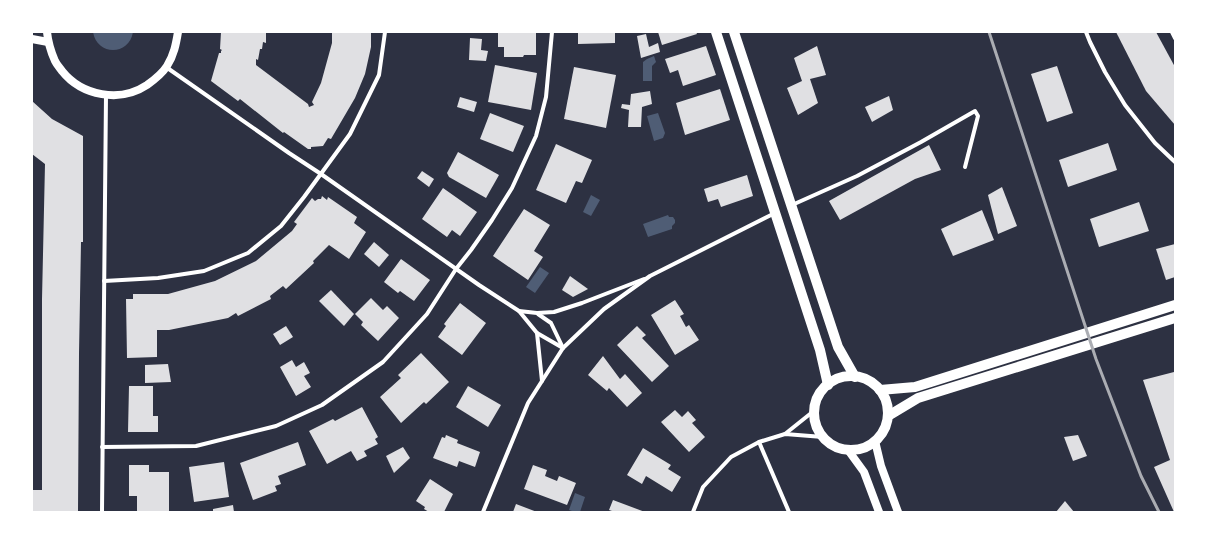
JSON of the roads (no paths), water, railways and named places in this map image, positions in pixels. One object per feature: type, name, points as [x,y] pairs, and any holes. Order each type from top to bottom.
[{"type":"main road","points":[[47,32],[48,42],[55,62],[68,79],[86,90],[106,95],[124,95],[140,90],[155,80],[166,67],[175,50],[178,32]]},
{"type":"main road","points":[[716,32],[822,354],[828,385]]},
{"type":"main road","points":[[734,32],[838,347],[855,377]]},
{"type":"main road","points":[[32,39],[48,42]]},
{"type":"main road","points":[[880,390],[915,387],[1175,305]]},
{"type":"main road","points":[[888,416],[918,398],[1175,318]]},
{"type":"main road","points":[[845,377],[855,377],[873,383],[880,390],[888,407],[888,416],[886,426],[875,441],[867,447],[858,450],[848,450],[839,448],[823,437],[815,419],[815,410],[817,400],[828,385],[845,377]]},
{"type":"main road","points":[[875,441],[880,466],[898,512]]},
{"type":"main road","points":[[848,450],[864,472],[878,512]]},
{"type":"street","points":[[104,281],[158,278],[204,271],[248,253],[281,226],[350,134],[379,75],[385,32]]},
{"type":"street","points":[[102,447],[196,446],[276,426],[322,405],[383,362],[427,314],[456,269],[492,220],[512,188],[536,136],[546,96],[552,32]]},
{"type":"street","points":[[1086,32],[1105,72],[1125,105],[1154,143],[1175,162]]},
{"type":"street","points":[[1172,32],[1175,38]]},
{"type":"street","points":[[166,67],[289,154],[321,174],[456,269],[519,311],[537,334],[563,348]]},
{"type":"street","points":[[102,512],[106,95]]},
{"type":"street","points":[[791,206],[857,176],[975,111],[978,116],[965,167]]},
{"type":"street","points":[[519,311],[538,313],[554,312],[582,304],[650,276],[775,213]]},
{"type":"street","points":[[483,512],[528,403],[563,348],[604,309],[650,276]]},
{"type":"street","points":[[538,313],[551,323],[563,348]]},
{"type":"street","points":[[537,334],[542,381]]},
{"type":"street","points":[[694,512],[703,487],[731,457],[759,442],[785,434],[815,410]]},
{"type":"street","points":[[785,434],[823,437]]},
{"type":"street","points":[[759,442],[789,512]]},
{"type":"water","points":[[93,32],[133,32],[126,46],[113,50],[100,46]]},
{"type":"water","points":[[654,56],[656,62],[652,66],[652,81],[643,81],[643,62]]},
{"type":"water","points":[[658,113],[665,133],[663,138],[654,141],[647,116]]},
{"type":"water","points":[[591,195],[600,200],[591,216],[583,212]]},
{"type":"water","points":[[668,215],[669,217],[673,217],[675,220],[672,229],[648,237],[643,224]]},
{"type":"water","points":[[540,267],[549,273],[535,293],[526,287]]},
{"type":"water","points":[[575,493],[585,497],[580,512],[569,510]]},
{"type":"railway","points":[[989,32],[1096,359],[1141,476],[1159,512]]}]
